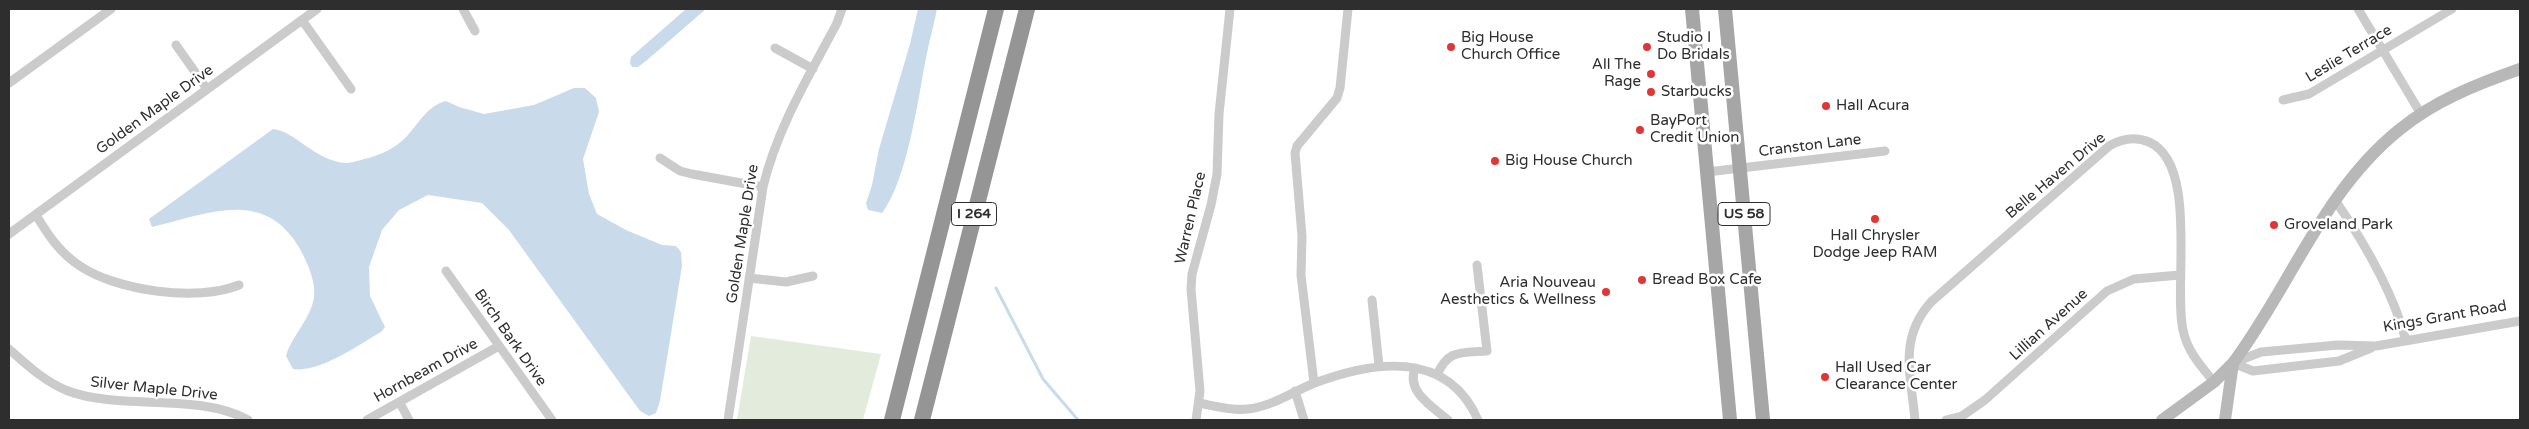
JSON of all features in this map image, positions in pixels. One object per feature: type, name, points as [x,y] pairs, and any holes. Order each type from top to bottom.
[{"type":"highway","name":"I 264","points":[[892,420],[996,9]]},
{"type":"highway","name":"I 264","points":[[922,420],[1026,9]]},
{"type":"main road","name":"US 58","points":[[1692,9],[1730,420]]},
{"type":"main road","name":"US 58","points":[[1726,9],[1763,420]]},
{"type":"street","points":[[9,83],[111,9]]},
{"type":"street","name":"Golden Maple Drive","points":[[9,234],[317,9]]},
{"type":"street","points":[[463,9],[475,31]]},
{"type":"street","name":"Golden Maple Drive","points":[[728,420],[763,187],[773,148],[837,23],[842,9]]},
{"type":"street","name":"Warren Place","points":[[1196,420],[1199,403],[1192,274],[1209,213],[1216,174],[1219,114],[1230,9]]},
{"type":"street","points":[[1314,383],[1302,284],[1302,236],[1295,153],[1297,146],[1337,98],[1340,88],[1348,9]]},
{"type":"street","points":[[2358,9],[2421,114]]},
{"type":"street","name":"Leslie Terrace","points":[[2283,100],[2309,94],[2452,9]]},
{"type":"street","points":[[302,20],[351,88]]},
{"type":"street","points":[[176,45],[207,89]]},
{"type":"street","points":[[775,48],[812,69]]},
{"type":"street","points":[[2225,420],[2233,363],[2253,334],[2335,200],[2376,150],[2421,114],[2457,94],[2520,70]]},
{"type":"street","name":"Belle Haven Drive","points":[[1915,420],[1909,351],[1914,327],[1919,316],[2003,239],[2115,142],[2126,139],[2145,140],[2160,150],[2168,160],[2177,191],[2181,218],[2180,312],[2186,342],[2194,358],[2214,382]]},
{"type":"street","name":"Cranston Lane","points":[[1708,172],[1885,151]]},
{"type":"street","points":[[660,158],[670,166],[686,173],[763,187]]},
{"type":"street","points":[[2335,200],[2368,254],[2392,301],[2406,341]]},
{"type":"street","points":[[36,215],[47,234],[69,258],[82,268],[104,277],[134,286],[172,292],[218,292],[239,285]]},
{"type":"street","points":[[1437,375],[1442,364],[1449,356],[1486,351],[1477,265]]},
{"type":"street","name":"Birch Bark Drive","points":[[446,271],[552,420]]},
{"type":"street","name":"Lillian Avenue","points":[[1946,420],[1962,416],[1985,400],[2107,291],[2134,278],[2180,274]]},
{"type":"street","points":[[749,278],[786,282],[813,276]]},
{"type":"street","points":[[1372,300],[1379,366]]},
{"type":"street","name":"Kings Grant Road","points":[[2233,363],[2247,370],[2263,370],[2339,360],[2376,346],[2520,321]]},
{"type":"street","name":"Kings Grant Road","points":[[2162,420],[2214,382],[2233,363],[2261,352],[2338,344],[2376,346]]},
{"type":"street","name":"Hornbeam Drive","points":[[367,420],[499,346]]},
{"type":"street","name":"Silver Maple Drive","points":[[9,349],[41,377],[68,391],[105,399],[216,409],[248,420]]},
{"type":"street","points":[[1199,403],[1222,408],[1248,409],[1277,401],[1295,391],[1338,375],[1379,366],[1415,368],[1437,375],[1459,390],[1478,420]]},
{"type":"street","points":[[1415,368],[1413,380],[1418,394],[1448,420]]},
{"type":"street","points":[[1295,391],[1304,420]]},
{"type":"street","points":[[400,402],[409,420]]},
{"type":"green space","points":[[751,336],[881,354],[863,420],[737,420]]},
{"type":"water","points":[[686,9],[706,9],[646,61],[638,67],[632,67],[630,63],[631,57]]},
{"type":"water","points":[[918,9],[937,9],[905,161],[891,199],[882,213],[868,210],[866,203]]},
{"type":"water","points":[[574,88],[585,88],[596,98],[599,112],[583,159],[589,194],[597,214],[626,230],[662,245],[676,246],[681,252],[682,266],[660,401],[656,413],[649,416],[640,411],[509,230],[482,203],[428,195],[399,210],[382,230],[369,267],[370,296],[385,327],[381,332],[338,357],[315,367],[304,369],[293,369],[286,356],[292,341],[309,313],[314,297],[314,285],[303,254],[286,230],[270,218],[252,211],[214,212],[152,227],[149,219],[273,129],[289,135],[324,157],[334,161],[349,163],[376,156],[393,148],[407,136],[424,115],[439,103],[446,101],[484,114],[534,105]]},
{"type":"waterway","points":[[996,288],[1043,379],[1078,420]]},
{"type":"place","name":"Big House Church Office","points":[[1451,47]]},
{"type":"place","name":"Studio I Do Bridals","points":[[1647,47]]},
{"type":"place","name":"All The Rage","points":[[1651,74]]},
{"type":"place","name":"Starbucks","points":[[1651,92]]},
{"type":"place","name":"Hall Acura","points":[[1826,106]]},
{"type":"place","name":"BayPort Credit Union","points":[[1640,130]]},
{"type":"place","name":"Big House Church","points":[[1495,161]]},
{"type":"place","name":"Hall Chrysler Dodge Jeep RAM","points":[[1875,219]]},
{"type":"place","name":"Groveland Park","points":[[2274,225]]},
{"type":"place","name":"Bread Box Cafe","points":[[1642,280]]},
{"type":"place","name":"Aria Nouveau Aesthetics & Wellness","points":[[1606,292]]},
{"type":"place","name":"Hall Used Car Clearance Center","points":[[1825,377]]}]
